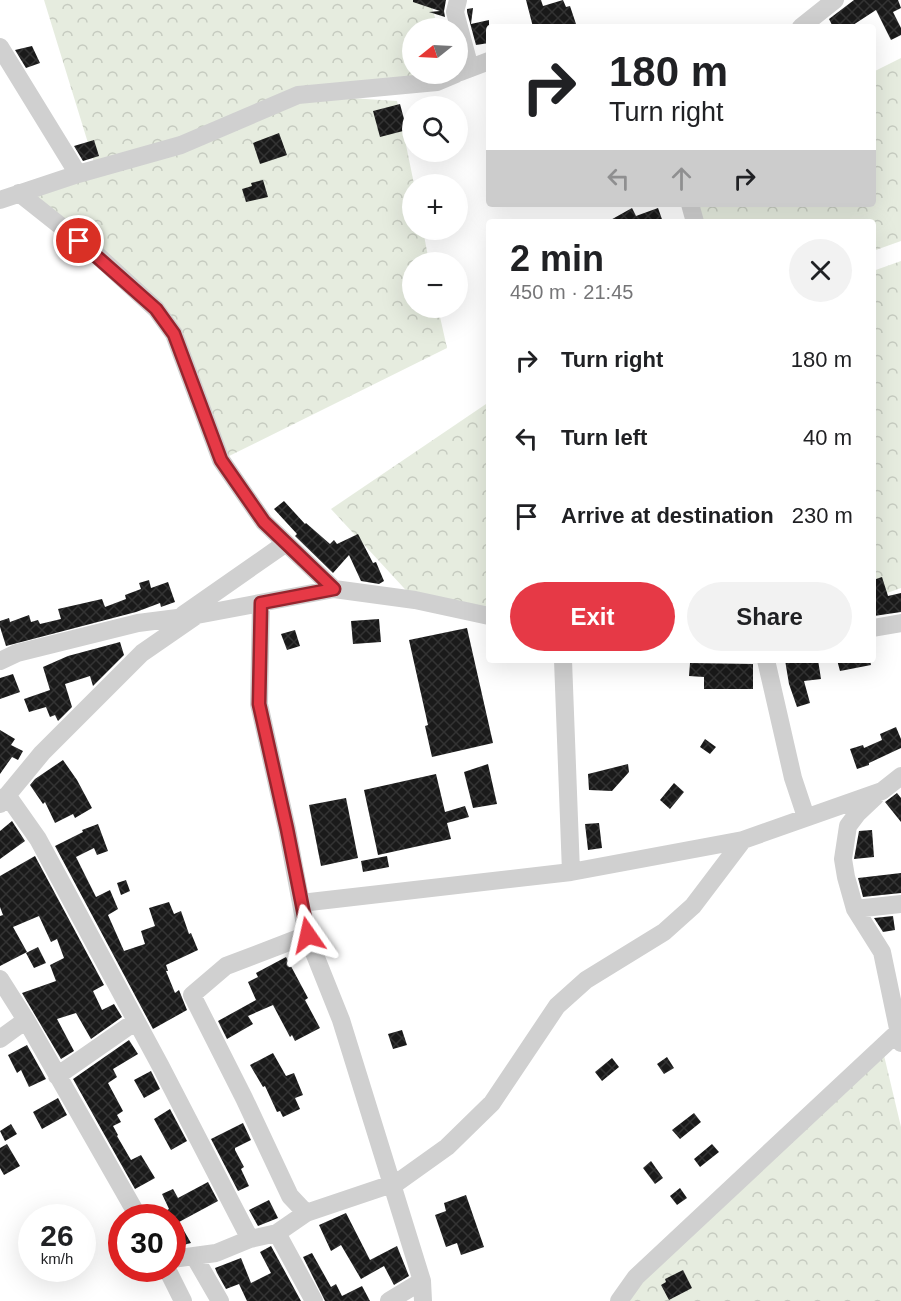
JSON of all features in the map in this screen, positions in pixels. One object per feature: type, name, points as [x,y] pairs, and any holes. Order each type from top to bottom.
[{"type":"street","points":[[456,18],[458,0]]},
{"type":"street","points":[[805,24],[835,0]]},
{"type":"street","points":[[0,46],[78,174]]},
{"type":"street","points":[[468,69],[486,63]]},
{"type":"street","points":[[0,200],[78,174],[181,145],[298,95],[416,84]]},
{"type":"street","points":[[19,193],[96,254],[156,309],[174,334],[221,460],[264,522],[334,589]]},
{"type":"street","points":[[250,1239],[38,839],[4,800],[42,753],[142,653],[286,543]]},
{"type":"street","points":[[0,661],[17,653],[138,623],[334,589],[415,600],[486,615]]},
{"type":"street","points":[[261,603],[259,704],[308,935],[341,1020],[393,1184],[422,1281],[423,1301]]},
{"type":"street","points":[[876,627],[901,623]]},
{"type":"street","points":[[563,663],[571,872]]},
{"type":"street","points":[[767,663],[793,778],[806,817]]},
{"type":"street","points":[[619,1301],[636,1277],[899,1039],[897,999],[882,952],[855,909],[843,859],[848,826],[857,814],[901,776]]},
{"type":"street","points":[[301,903],[571,872],[743,840],[882,791]]},
{"type":"street","points":[[186,1257],[216,1252],[250,1239],[277,1233],[306,1213],[398,1182],[447,1147],[492,1103],[557,1006],[586,980],[664,932],[693,906],[743,840]]},
{"type":"street","points":[[855,909],[901,904]]},
{"type":"street","points":[[306,1213],[290,1196],[192,995],[226,966],[308,935]]},
{"type":"street","points":[[0,979],[26,1020],[131,1204]]},
{"type":"street","points":[[0,1039],[26,1020]]},
{"type":"street","points":[[57,1076],[136,1021]]},
{"type":"street","points":[[277,1233],[314,1301]]},
{"type":"street","points":[[194,1256],[220,1301]]},
{"type":"street","points":[[389,1301],[422,1281]]},
{"type":"street","points":[[174,1282],[183,1301]]},
{"type":"green space","points":[[44,0],[430,0],[435,18],[402,18],[402,81],[304,95],[397,101],[402,125],[402,162],[409,162],[412,174],[402,174],[402,240],[425,240],[427,252],[402,252],[402,318],[440,318],[447,348],[221,460],[156,309],[28,200],[96,169]]},
{"type":"green space","points":[[901,58],[901,241],[876,250],[876,219],[694,219],[692,207],[876,207],[876,70]]},
{"type":"green space","points":[[901,261],[901,588],[876,597],[876,270]]},
{"type":"green space","points":[[486,404],[486,610],[415,600],[331,509]]},
{"type":"green space","points":[[882,1047],[901,1127],[901,1301],[617,1301]]},
{"type":"building","points":[[413,0],[446,0],[445,17],[429,12],[440,11],[413,2]]},
{"type":"building","points":[[526,0],[541,0],[543,6],[563,0],[566,7],[570,6],[576,24],[532,24]]},
{"type":"building","points":[[854,0],[898,0],[901,8],[893,12],[901,28],[901,35],[891,40],[876,10],[855,24],[832,24],[829,19]]},
{"type":"building","points":[[473,8],[471,24],[489,20],[489,24],[486,24],[486,43],[476,45],[467,9]]},
{"type":"building","points":[[32,46],[40,63],[26,68],[15,50]]},
{"type":"building","points":[[400,104],[402,131],[380,137],[373,111]]},
{"type":"building","points":[[279,133],[287,155],[260,164],[253,143]]},
{"type":"building","points":[[94,140],[99,156],[83,161],[74,146]]},
{"type":"building","points":[[263,180],[268,197],[246,202],[242,189],[252,186],[251,183]]},
{"type":"building","points":[[632,208],[636,216],[658,208],[662,219],[612,219]]},
{"type":"building","points":[[284,501],[305,524],[330,544],[334,540],[337,544],[358,534],[373,563],[376,562],[384,581],[379,584],[361,581],[349,555],[333,573],[295,536],[297,534],[274,509]]},
{"type":"building","points":[[882,577],[888,596],[901,593],[901,612],[876,616],[876,579]]},
{"type":"building","points":[[149,580],[151,588],[168,582],[175,602],[161,607],[160,603],[136,612],[6,646],[0,621],[9,618],[10,622],[29,615],[31,622],[38,620],[40,624],[61,619],[58,609],[102,599],[105,607],[126,599],[125,595],[141,589],[139,583]]},
{"type":"building","points":[[379,619],[381,642],[353,644],[351,621]]},
{"type":"building","points":[[467,628],[493,743],[432,757],[425,726],[428,725],[409,640]]},
{"type":"building","points":[[295,630],[300,646],[287,650],[281,634]]},
{"type":"building","points":[[120,642],[124,655],[93,686],[90,676],[65,684],[72,707],[58,721],[55,715],[50,717],[46,707],[29,712],[24,699],[50,690],[43,667],[68,656]]},
{"type":"building","points":[[690,663],[753,664],[753,689],[704,689],[704,677],[689,676]]},
{"type":"building","points":[[786,663],[818,663],[821,679],[804,681],[810,703],[797,707],[789,684]]},
{"type":"building","points":[[838,663],[871,663],[871,665],[840,671]]},
{"type":"building","points":[[13,674],[20,692],[0,699],[0,678]]},
{"type":"building","points":[[896,727],[901,739],[901,748],[857,769],[850,749],[863,745],[864,748],[882,740],[880,734]]},
{"type":"building","points":[[0,730],[15,739],[11,745],[23,751],[18,760],[12,757],[0,774]]},
{"type":"building","points":[[705,739],[716,747],[710,754],[700,747]]},
{"type":"building","points":[[63,760],[92,808],[75,818],[73,814],[55,823],[45,802],[43,804],[30,785]]},
{"type":"building","points":[[488,764],[497,804],[473,808],[464,772]]},
{"type":"building","points":[[628,764],[629,772],[612,791],[589,790],[588,774]]},
{"type":"building","points":[[436,774],[445,812],[465,806],[469,817],[447,823],[451,839],[378,855],[364,790]]},
{"type":"building","points":[[674,783],[684,792],[670,809],[660,800]]},
{"type":"building","points":[[897,793],[901,798],[901,822],[885,802]]},
{"type":"building","points":[[346,798],[358,858],[321,866],[309,805]]},
{"type":"building","points":[[12,821],[25,841],[0,859],[0,831]]},
{"type":"building","points":[[599,823],[602,848],[588,850],[585,824]]},
{"type":"building","points":[[98,824],[108,851],[97,855],[94,848],[76,857],[96,897],[110,890],[118,909],[108,915],[124,951],[145,944],[141,931],[155,926],[149,908],[169,902],[174,914],[181,911],[189,934],[191,933],[198,950],[166,965],[168,971],[166,971],[175,993],[179,990],[187,1010],[153,1029],[55,846],[83,832],[82,830]]},
{"type":"building","points":[[872,830],[874,857],[854,859],[859,831]]},
{"type":"building","points":[[35,856],[104,985],[93,991],[102,1010],[114,1004],[122,1017],[91,1039],[76,1013],[57,1019],[74,1051],[61,1059],[22,993],[56,981],[50,965],[64,958],[57,939],[51,942],[39,916],[13,927],[27,952],[0,966],[0,916],[3,915],[0,907],[0,876]]},
{"type":"building","points":[[387,856],[389,867],[363,872],[361,861]]},
{"type":"building","points":[[901,873],[901,893],[863,897],[858,878]]},
{"type":"building","points":[[126,880],[130,891],[121,895],[117,883]]},
{"type":"building","points":[[893,916],[895,930],[883,932],[874,918]]},
{"type":"building","points":[[38,947],[46,963],[34,968],[26,953]]},
{"type":"building","points":[[286,957],[308,998],[305,1000],[320,1028],[295,1041],[292,1035],[290,1037],[273,1005],[248,1016],[253,1024],[227,1039],[218,1021],[256,1000],[248,982],[258,977],[256,973]]},
{"type":"building","points":[[402,1030],[407,1045],[393,1049],[388,1034]]},
{"type":"building","points":[[129,1040],[138,1054],[113,1069],[117,1077],[108,1083],[123,1111],[117,1115],[121,1122],[113,1126],[117,1136],[131,1160],[141,1155],[155,1178],[135,1189],[73,1079]]},
{"type":"building","points":[[27,1045],[46,1079],[29,1087],[21,1070],[17,1073],[8,1055]]},
{"type":"building","points":[[273,1053],[286,1076],[294,1073],[303,1095],[295,1098],[300,1109],[283,1117],[280,1111],[277,1112],[265,1086],[263,1087],[250,1065]]},
{"type":"building","points":[[667,1057],[674,1068],[664,1074],[657,1064]]},
{"type":"building","points":[[612,1058],[619,1067],[602,1081],[595,1072]]},
{"type":"building","points":[[151,1071],[160,1089],[144,1098],[134,1080]]},
{"type":"building","points":[[58,1098],[67,1115],[42,1129],[33,1112]]},
{"type":"building","points":[[170,1109],[187,1141],[171,1150],[154,1119]]},
{"type":"building","points":[[694,1113],[701,1122],[680,1139],[672,1130]]},
{"type":"building","points":[[243,1123],[251,1140],[235,1150],[244,1167],[241,1169],[249,1186],[238,1191],[211,1139]]},
{"type":"building","points":[[11,1124],[17,1134],[5,1141],[0,1131]]},
{"type":"building","points":[[7,1144],[20,1166],[4,1175],[0,1168],[0,1148]]},
{"type":"building","points":[[712,1144],[719,1152],[700,1167],[694,1159]]},
{"type":"building","points":[[651,1161],[663,1178],[655,1184],[643,1168]]},
{"type":"building","points":[[208,1182],[218,1201],[186,1218],[186,1204],[167,1204],[162,1194],[173,1189],[178,1198]]},
{"type":"building","points":[[680,1188],[687,1198],[677,1205],[670,1196]]},
{"type":"building","points":[[466,1195],[484,1247],[461,1255],[457,1243],[446,1247],[435,1215],[446,1211],[444,1203]]},
{"type":"building","points":[[269,1200],[278,1218],[258,1226],[249,1210]]},
{"type":"building","points":[[346,1213],[370,1260],[397,1246],[409,1276],[394,1285],[384,1266],[361,1279],[341,1245],[331,1251],[319,1225]]},
{"type":"building","points":[[186,1234],[191,1243],[186,1244]]},
{"type":"building","points":[[271,1246],[301,1301],[247,1301],[239,1284],[226,1289],[217,1273],[215,1268],[241,1258],[251,1283],[271,1273],[260,1252]]},
{"type":"building","points":[[312,1253],[331,1287],[336,1284],[342,1296],[362,1286],[370,1301],[325,1301],[303,1257]]},
{"type":"building","points":[[683,1270],[692,1288],[669,1300],[661,1285],[666,1282],[665,1279]]},
{"type":"route","points":[[79,241],[156,309],[174,334],[221,460],[264,522],[334,589],[261,603],[259,704],[308,935]]}]
